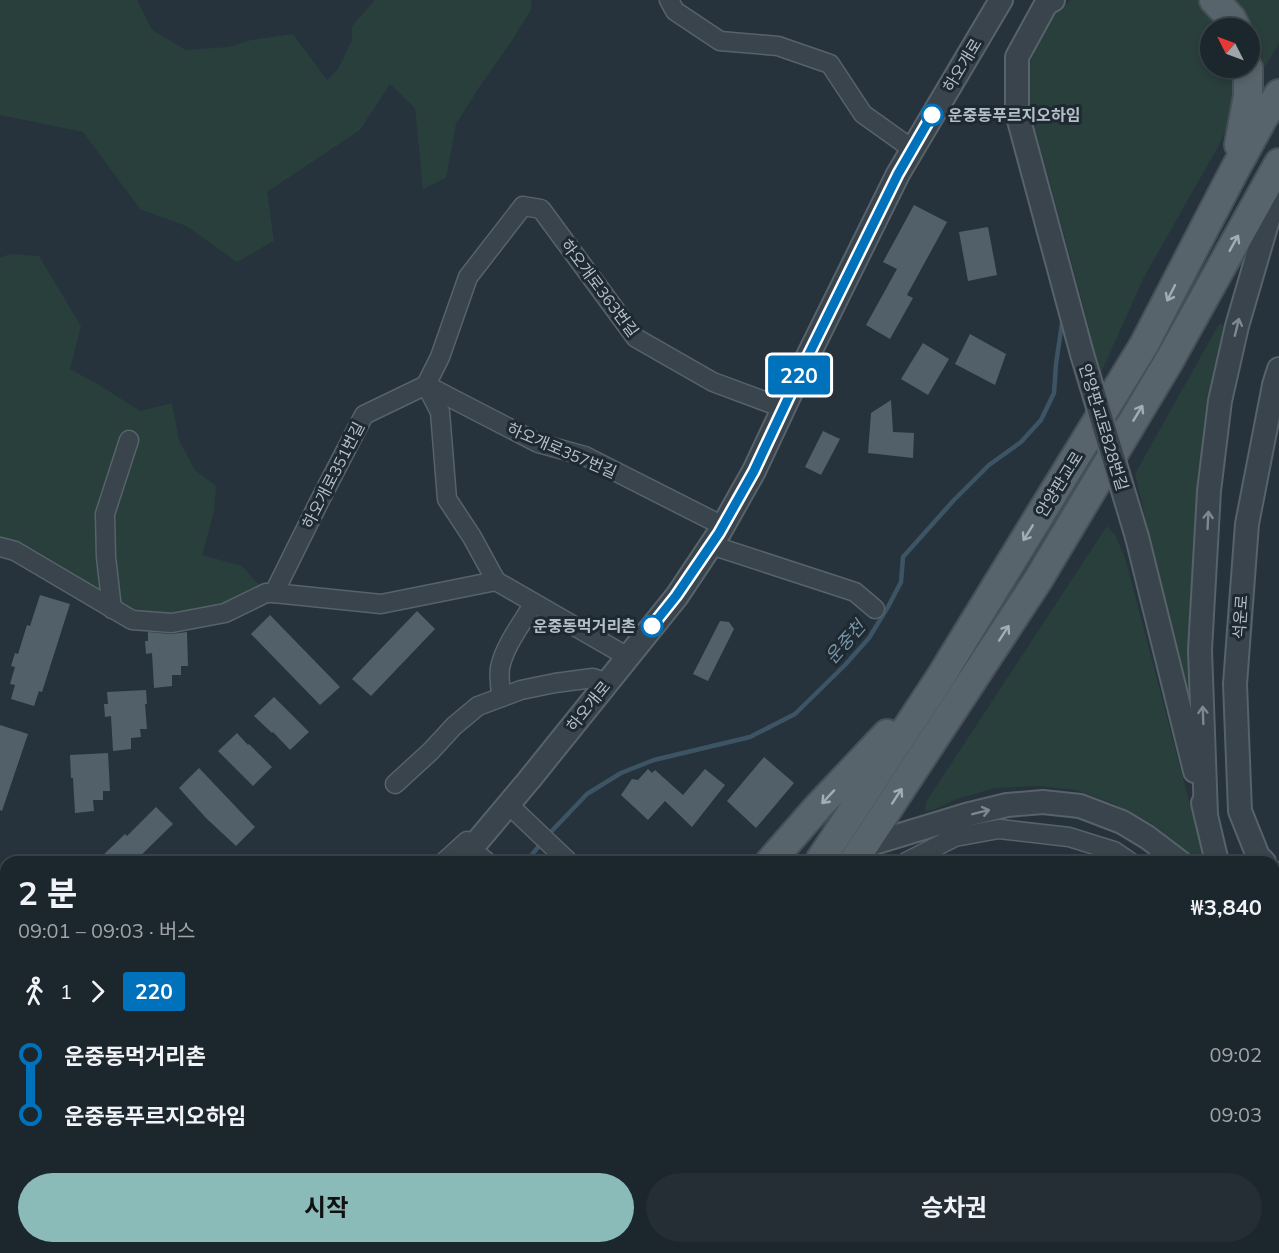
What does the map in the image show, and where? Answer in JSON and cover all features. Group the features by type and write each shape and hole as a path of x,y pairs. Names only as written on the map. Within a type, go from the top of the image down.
{"main road":[{"path":"1214,0 1231,18"},
{"path":"1233,173 1248,96 1248,78"},
{"name":"안양판교로","path":"823,856 940,678 1144,345 1233,173 1279,94"},
{"name":"안양판교로","path":"859,854 1038,580 1169,361 1279,163"},
{"path":"775,856 817,808 940,678"}],"street":[{"path":"669,0 675,11 720,41 778,46 830,64 863,114 912,149"},
{"name":"하오개로","path":"474,856 508,804 676,596 711,546 754,471 895,179 1001,0"},
{"name":"안양판교로828번길","path":"1053,0 1046,4 1017,57 1017,112 1082,354 1137,537 1216,856"},
{"path":"1206,815 1200,650 1209,491 1220,401 1237,326 1279,182"},
{"name":"하오개로363번길","path":"426,386 440,357 468,277 523,206 541,209 636,338 713,382 783,408"},
{"name":"석운로","path":"1258,856 1240,811 1235,684 1247,524 1279,369"},
{"path":"426,386 440,412 447,499 472,537 496,581 628,657"},
{"name":"하오개로357번길","path":"426,386 538,443 585,456 723,526"},
{"name":"하오개로351번길","path":"274,593 364,415 426,386"},
{"path":"112,609 106,557 105,514 129,440"},
{"path":"711,546 855,592 875,609"},
{"path":"0,547 15,551 132,620 172,623 225,613 266,593 381,604 496,581"},
{"path":"502,697 500,668 516,632 534,603"},
{"path":"395,784 478,706 521,690 555,683 593,678 607,683"},
{"path":"859,854 966,815 1007,805 1043,802 1080,806 1122,822 1172,856"},
{"path":"451,856 508,804 563,856"},
{"path":"918,856 955,837 999,829 1069,837 1114,851 1121,856"}],"green space":[{"path":"0,0 137,0 152,30 186,50 229,47 251,40 293,34 327,80 338,69 352,40 352,26 375,0 531,0 532,8 456,124 446,178 423,189 415,108 390,84 360,130 267,192 274,241 237,262 186,226 140,209 83,132 0,115"},
{"path":"1071,0 1202,0 1217,18 1200,18 1200,78 1236,78 1233,113 1219,145 1144,277 1100,375 1031,114 1028,68 1046,24"},
{"path":"1222,0 1279,0 1279,43 1260,75 1260,18 1240,18"},
{"path":"10,254 39,256 81,326 70,369 140,411 172,403 179,440 195,470 216,486 214,512 202,555 242,566 266,593 225,613 132,620 0,547 0,258"},
{"path":"1219,324 1226,326 1195,708 1190,709 1135,474"},
{"path":"1107,526 1116,536 1126,561 1203,856 1188,856 1151,823 1112,803 1076,790 1040,786 995,788 925,811 926,802"}],"building":[{"path":"914,205 947,222 907,295 913,298 890,339 866,325 897,269 883,262"},
{"path":"988,227 997,275 968,281 959,232"},
{"path":"970,334 1006,354 995,385 955,364"},
{"path":"923,343 949,359 928,395 901,379"},
{"path":"891,400 893,432 914,433 913,458 868,453 871,413"},
{"path":"823,431 840,439 821,475 805,467"},
{"path":"40,595 70,604 42,692 39,691 34,706 11,699 15,685 10,684 15,667 11,666 15,653 18,654"},
{"path":"417,611 435,629 371,696 352,679"},
{"path":"270,615 340,687 320,705 251,634"},
{"path":"720,621 729,622 734,629 708,681 693,674"},
{"path":"148,632 171,634 187,632 188,666 181,666 181,675 172,675 172,686 154,688 152,653 146,654 145,641 148,641"},
{"path":"146,690 147,729 140,729 141,737 131,738 131,749 113,751 111,716 105,717 104,704 108,704 107,692"},
{"path":"274,697 309,732 290,750 254,716"},
{"path":"0,725 28,734 2,811 0,810"},
{"path":"237,733 272,767 253,786 218,751"},
{"path":"108,753 110,791 103,791 103,800 93,800 94,811 75,813 70,755"},
{"path":"764,757 794,783 756,828 727,801"},
{"path":"199,768 255,827 236,846 179,788"},
{"path":"648,769 652,773 655,770 683,795 705,769 725,785 692,827 665,801 648,820 621,795 632,779 638,780"},
{"path":"156,807 173,824 140,856 102,856 125,834 127,836"}],"waterway":[{"name":"운중천","path":"548,835 587,794 621,773 654,760 750,737 795,714 845,665 869,638 889,605 901,582 903,557 989,465 1021,442 1041,420 1054,393 1062,323"},
{"name":"운중천","path":"531,856 543,841"}],"bus line":[{"name":"220","path":"652,626 676,596 719,533 754,471 898,174 932,115"}],"place":[{"name":"운중동푸르지오하임","path":"932,115"},
{"name":"운중동먹거리촌","path":"652,626"}]}
